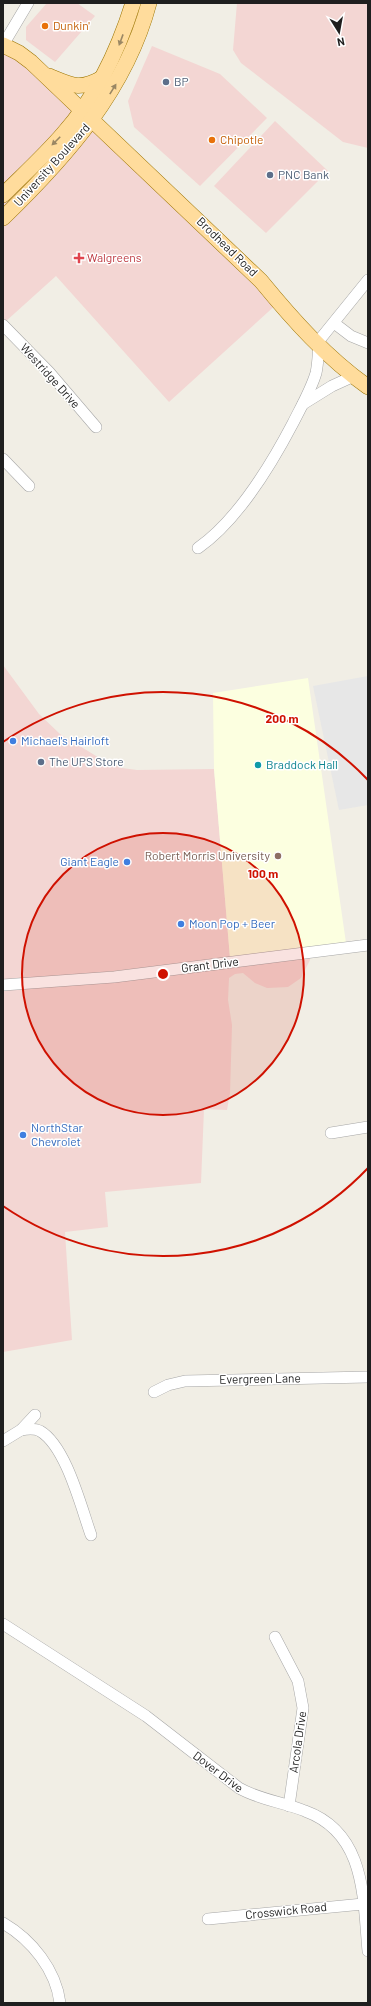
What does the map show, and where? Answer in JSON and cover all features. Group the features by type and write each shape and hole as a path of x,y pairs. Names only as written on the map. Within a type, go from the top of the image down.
{"main road":[{"name":"University Boulevard","path":"3,218 62,157 86,116 102,78 118,48 133,3"},
{"name":"University Boulevard","path":"3,195 63,134 86,116 118,80 131,56 149,3"},
{"name":"Brodhead Road","path":"3,45 19,53 42,73 261,281 318,344 368,387"},
{"path":"42,73 78,86 88,85 102,78"}],"street":[{"path":"3,45 28,3"},
{"path":"198,548 222,526 254,488 273,459 303,404 315,374 318,344 368,280"},
{"path":"334,323 351,336 368,343"},
{"name":"Westridge Drive","path":"3,325 48,372 96,428"},
{"path":"303,404 332,386 354,376"},
{"path":"3,459 29,486"},
{"name":"Grant Drive","path":"3,985 114,977 368,945"},
{"path":"331,1133 368,1127"},
{"name":"Evergreen Lane","path":"154,1392 168,1385 185,1381 368,1377"},
{"path":"3,1441 21,1430 35,1415"},
{"path":"21,1430 38,1430 51,1440 61,1453 91,1535"},
{"name":"Dover Drive","path":"3,1624 146,1716 239,1788 252,1796 289,1806 318,1817 327,1823 342,1838 353,1854 357,1865 368,1951"},
{"name":"Arcola Drive","path":"276,1636 298,1681 303,1708 289,1806"},
{"name":"Crosswick Road","path":"208,1919 363,1904"},
{"path":"3,1923 30,1944 46,1964 59,1990 60,2003"}],"shaded area":[{"path":"47,3 77,3 95,16 55,62 26,40 26,27"},
{"path":"237,3 368,3 368,148 343,142 241,63 233,50"},
{"path":"3,45 279,302 169,402 56,276 5,322 3,327"},
{"path":"152,46 220,74 267,118 200,186 134,127 128,101"},
{"path":"275,121 328,171 266,233 214,186"},
{"path":"3,665 39,714 60,734 101,759 122,768 137,770 214,769 230,958 77,975 3,980"},
{"path":"368,676 368,805 339,810 313,686"},
{"name":"Robert Morris University","path":"308,678 346,943 230,958 214,769 213,693"},
{"path":"309,953 310,960 301,978 288,987 267,988 255,983 243,973 235,974 229,978 228,1000 232,1025 230,1093 227,1110 204,1109 201,1183 105,1192 108,1227 65,1232 72,1340 3,1352 3,985"}],"place":[{"name":"Dunkin'","path":"45,26"},
{"name":"BP","path":"166,82"},
{"name":"Chipotle","path":"212,140"},
{"name":"PNC Bank","path":"270,175"},
{"name":"Walgreens","path":"79,258"},
{"name":"Michael's Hairloft","path":"13,741"},
{"name":"The UPS Store","path":"41,762"},
{"name":"Braddock Hall","path":"258,765"},
{"name":"Robert Morris University","path":"278,856"},
{"name":"Giant Eagle","path":"127,862"},
{"name":"Moon Pop + Beer","path":"181,924"},
{"name":"NorthStar Chevrolet","path":"23,1135"}]}
